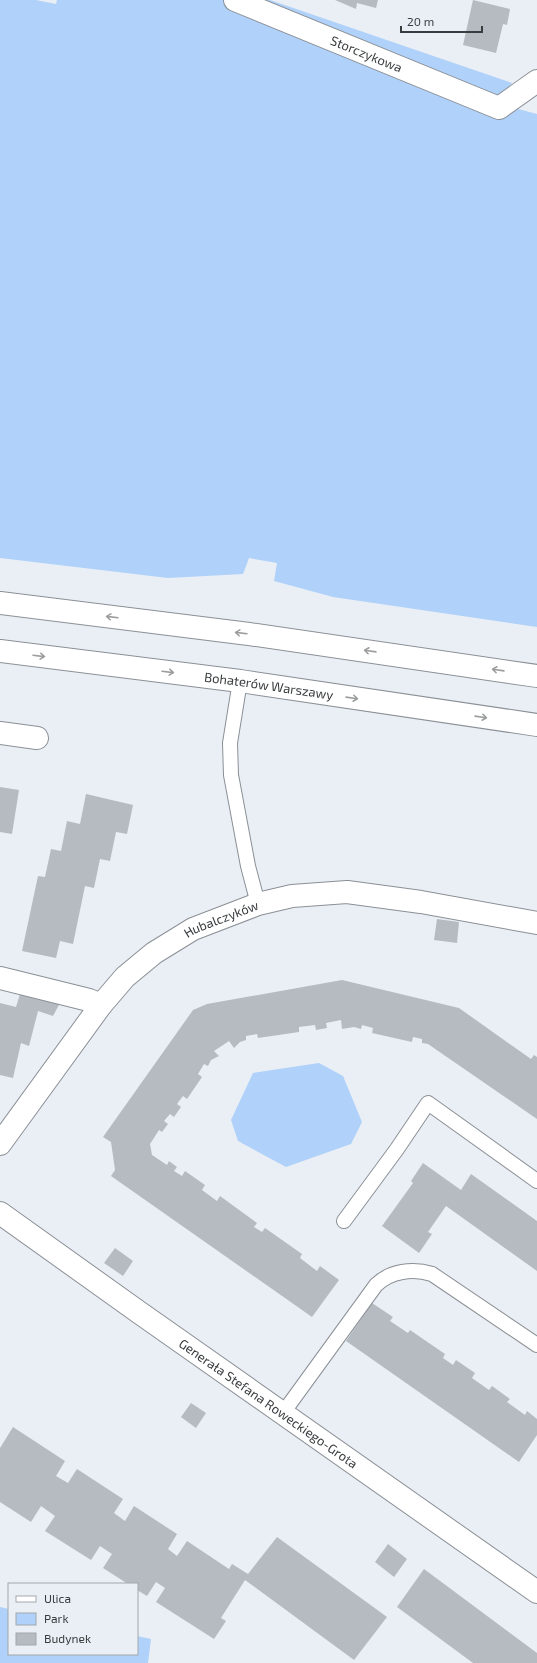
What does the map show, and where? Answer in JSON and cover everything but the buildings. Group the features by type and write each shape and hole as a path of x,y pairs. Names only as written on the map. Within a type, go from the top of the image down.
{"street":[{"name":"Storczykowa","path":"248,2 499,108 537,81"},
{"path":"0,603 249,634 537,676"},
{"name":"Bohaterów Warszawy","path":"0,651 240,681 537,725"},
{"path":"0,733 37,738"},
{"name":"Hubalczyków","path":"0,1144 101,1005 125,977 154,952 193,929 258,904 292,896 347,892 414,901 537,923"},
{"path":"0,978 89,1000 101,1005"},
{"name":"Generała Stefana Roweckiego-Grota","path":"0,1213 537,1592"}],"lane":[{"path":"240,681 230,743 231,774 248,866 258,904"},
{"path":"344,1221 397,1149 428,1103 537,1181"},
{"path":"283,1413 376,1285 382,1279 390,1275 421,1271 432,1274 537,1344"}],"green space":[{"path":"0,0 36,0 56,4 57,0 270,0 512,83 499,104 537,114 537,627 333,597 274,581 277,563 249,558 243,574 168,578 0,558"},
{"path":"319,1063 343,1076 362,1122 351,1144 286,1167 238,1141 231,1120 253,1073"},
{"path":"0,1607 8,1609 8,1655 138,1655 138,1636 151,1639 148,1663 0,1663"}]}
